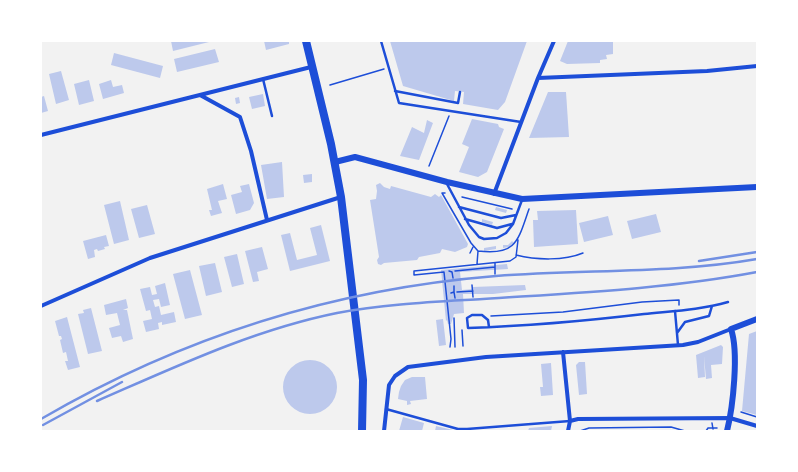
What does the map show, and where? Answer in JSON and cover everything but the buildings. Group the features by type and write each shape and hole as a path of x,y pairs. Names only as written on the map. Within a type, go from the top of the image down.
{"highway":[{"path":"306,41 335,162 341,197 362,380 362,431"}],"street":[{"path":"494,194 538,78 554,41"},
{"path":"538,78 707,71 757,66"},
{"path":"41,135 311,67"},
{"path":"200,95 240,117 251,151 267,220"},
{"path":"335,162 355,157 494,194 522,199 757,187"},
{"path":"41,306 150,258 341,197"},
{"path":"384,431 389,385 395,376 404,369 412,366 486,357 678,345 698,342 757,319"},
{"path":"726,431 730,418 735,352 734,338 731,329"},
{"path":"563,352 570,421 568,431"},
{"path":"570,421 578,419 730,418 757,426"}],"lane":[{"path":"381,41 387,68 399,103 521,122"},
{"path":"263,79 272,116"},
{"path":"395,91 425,98 458,103 460,92"},
{"path":"447,182 465,219 474,232 484,239 502,236 510,229 522,199"},
{"path":"459,207 501,218 516,215"},
{"path":"465,219 497,228 513,224"},
{"path":"489,327 488,320 482,315 472,315 467,318 468,328 553,324 680,311 728,302"},
{"path":"677,333 685,322 709,316 712,306"},
{"path":"675,311 678,345"},
{"path":"386,409 458,429 467,430 570,421"}],"path":[{"path":"330,85 387,68"},
{"path":"429,166 451,111"},
{"path":"462,197 512,209"},
{"path":"450,348 451,339 444,272 414,275 414,271 510,261 516,254 518,240"},
{"path":"470,253 473,247"},
{"path":"477,264 478,251"},
{"path":"516,254 533,258 574,257 583,253"},
{"path":"495,263 495,274"},
{"path":"455,271 495,267"},
{"path":"449,272 452,272 453,278"},
{"path":"472,285 473,297"},
{"path":"454,286 455,298"},
{"path":"457,292 473,291"},
{"path":"491,316 563,312 628,303 679,300 680,311"},
{"path":"454,318 455,347"},
{"path":"462,325 463,346"},
{"path":"741,412 757,417"},
{"path":"580,431 589,428 671,427 685,431"},
{"path":"706,431 708,428 717,428"}],"railway":[{"path":"699,261 757,252"},
{"path":"41,419 94,390 149,364 204,341 260,322 318,305 376,292 496,276 692,267 757,259"},
{"path":"97,401 245,339 306,320 337,313 373,307 689,283 757,272"},
{"path":"43,425 122,382"}]}
